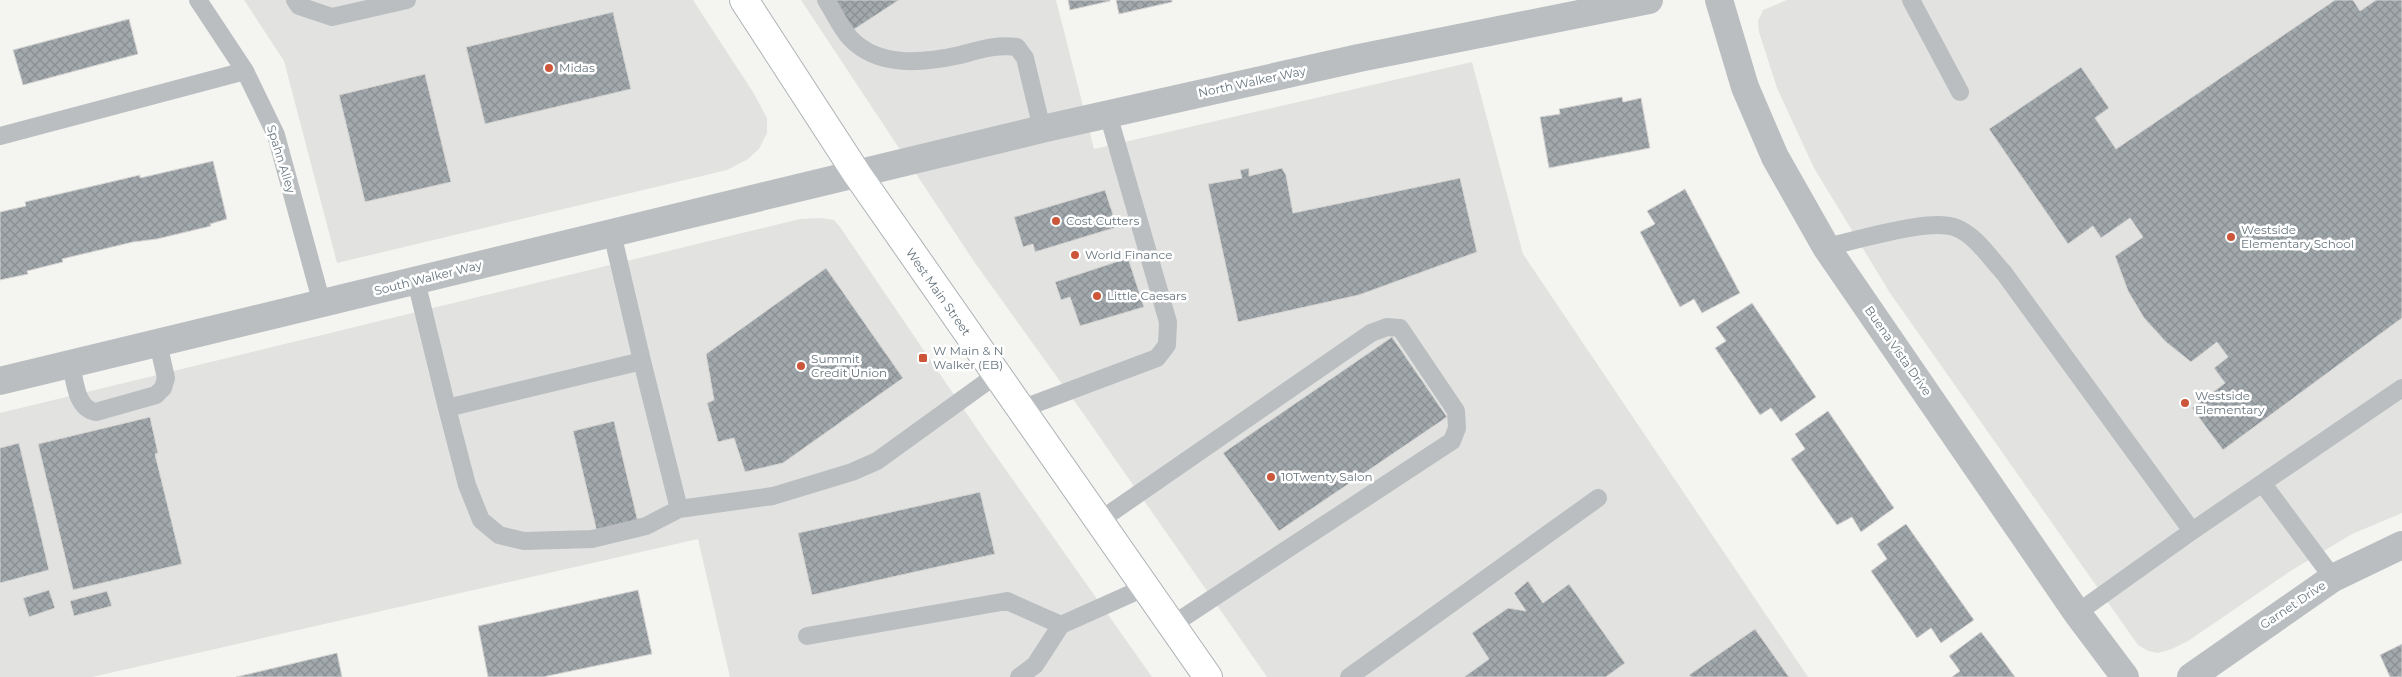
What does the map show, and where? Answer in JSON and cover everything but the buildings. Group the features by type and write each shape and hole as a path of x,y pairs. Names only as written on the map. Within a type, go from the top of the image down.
{"main road":[{"name":"West Main Street","path":"744,0 857,174 1208,677"}],"street":[{"name":"North Walker Way","path":"857,174 1042,129 1369,56 1649,0"},
{"name":"Buena Vista Drive","path":"1719,0 1745,87 1775,157 1826,247 2077,613 2125,677"},
{"name":"South Walker Way","path":"0,381 857,174"},
{"name":"Garnet Drive","path":"2190,677 2333,578 2402,545"}],"lane":[{"name":"Spahn Alley","path":"198,0 245,71 276,134 322,304"},
{"path":"295,0 299,6 332,17 407,0"},
{"path":"826,0 850,38 866,51 882,57 910,62 940,59 1002,45 1017,47 1025,58 1042,129"},
{"path":"1911,0 1960,92"},
{"path":"0,136 245,71"},
{"path":"1021,409 1157,358 1167,345 1168,322 1108,114"},
{"path":"1826,247 1930,225 1953,226 1972,238 2004,273 2192,531"},
{"path":"612,233 679,509"},
{"path":"416,281 467,485 481,520 499,535 524,541 592,539 646,526 679,509 773,496 852,472 877,461 996,375"},
{"path":"1099,521 1371,333 1387,327 1400,328 1456,411 1457,428 1452,441 1172,625"},
{"path":"71,364 81,403 87,410 96,412 156,395 163,388 166,378 158,343"},
{"path":"447,408 642,360"},
{"path":"2077,613 2192,531 2402,388"},
{"path":"2263,484 2333,578"},
{"path":"1349,677 1598,498"},
{"path":"1019,677 1035,665 1061,625 1146,587"},
{"path":"807,636 1007,601 1061,625"}],"shaded area":[{"path":"244,0 693,0 753,92 767,118 767,133 759,149 748,159 727,170 337,263 284,61"},
{"path":"801,0 1056,0 1094,149 1472,62 1523,254 1808,677 1267,677 1085,416 975,263"},
{"name":"Westside Elementary","path":"1787,0 2402,0 2402,513 2352,534 2289,572 2188,641 2172,649 2158,653 2148,651 2138,645 1890,293 1814,168 1777,88 1759,32 1758,21 1763,10"},
{"path":"821,218 834,220 840,227 982,436 1152,677 730,677 698,539 92,677 0,677 0,413 800,219"}],"place":[{"name":"Midas","path":"549,68"},
{"name":"Cost Cutters","path":"1056,221"},
{"name":"Westside Elementary School","path":"2231,237"},
{"name":"World Finance","path":"1075,255"},
{"name":"Little Caesars","path":"1097,296"},
{"name":"W Main & N Walker (EB)","path":"923,358"},
{"name":"Summit Credit Union","path":"801,366"},
{"name":"Westside Elementary","path":"2185,403"},
{"name":"10Twenty Salon","path":"1271,477"}]}
